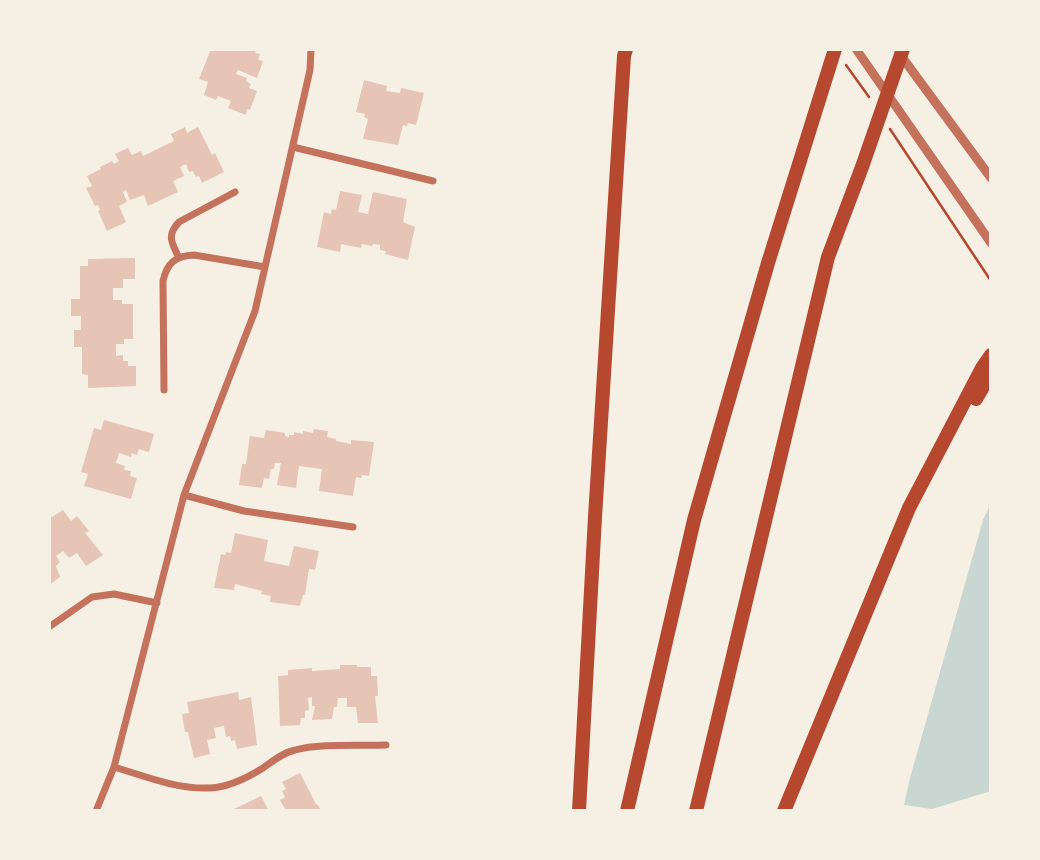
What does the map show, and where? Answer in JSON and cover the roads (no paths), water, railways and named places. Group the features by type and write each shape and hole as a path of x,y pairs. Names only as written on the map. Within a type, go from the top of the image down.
{"highway":[{"path":"579,811 595,517 626,49"},
{"path":"696,811 828,257 903,49"},
{"path":"627,811 694,520 812,119 839,54"},
{"path":"784,811 909,508 991,355"},
{"path":"933,463 942,457 991,373"}],"street":[{"path":"96,811 114,767 184,495 255,312 310,70 311,49"},
{"path":"856,49 991,243"},
{"path":"897,49 991,178"},
{"path":"292,147 433,181"},
{"path":"179,258 171,240 172,230 179,222 235,192"},
{"path":"163,390 163,281 166,270 173,261 194,255 265,267"},
{"path":"184,495 244,511 353,527"},
{"path":"49,627 92,597 114,594 156,603"},
{"path":"114,767 187,788 210,789 245,778 281,755 297,749 386,745"}]}
